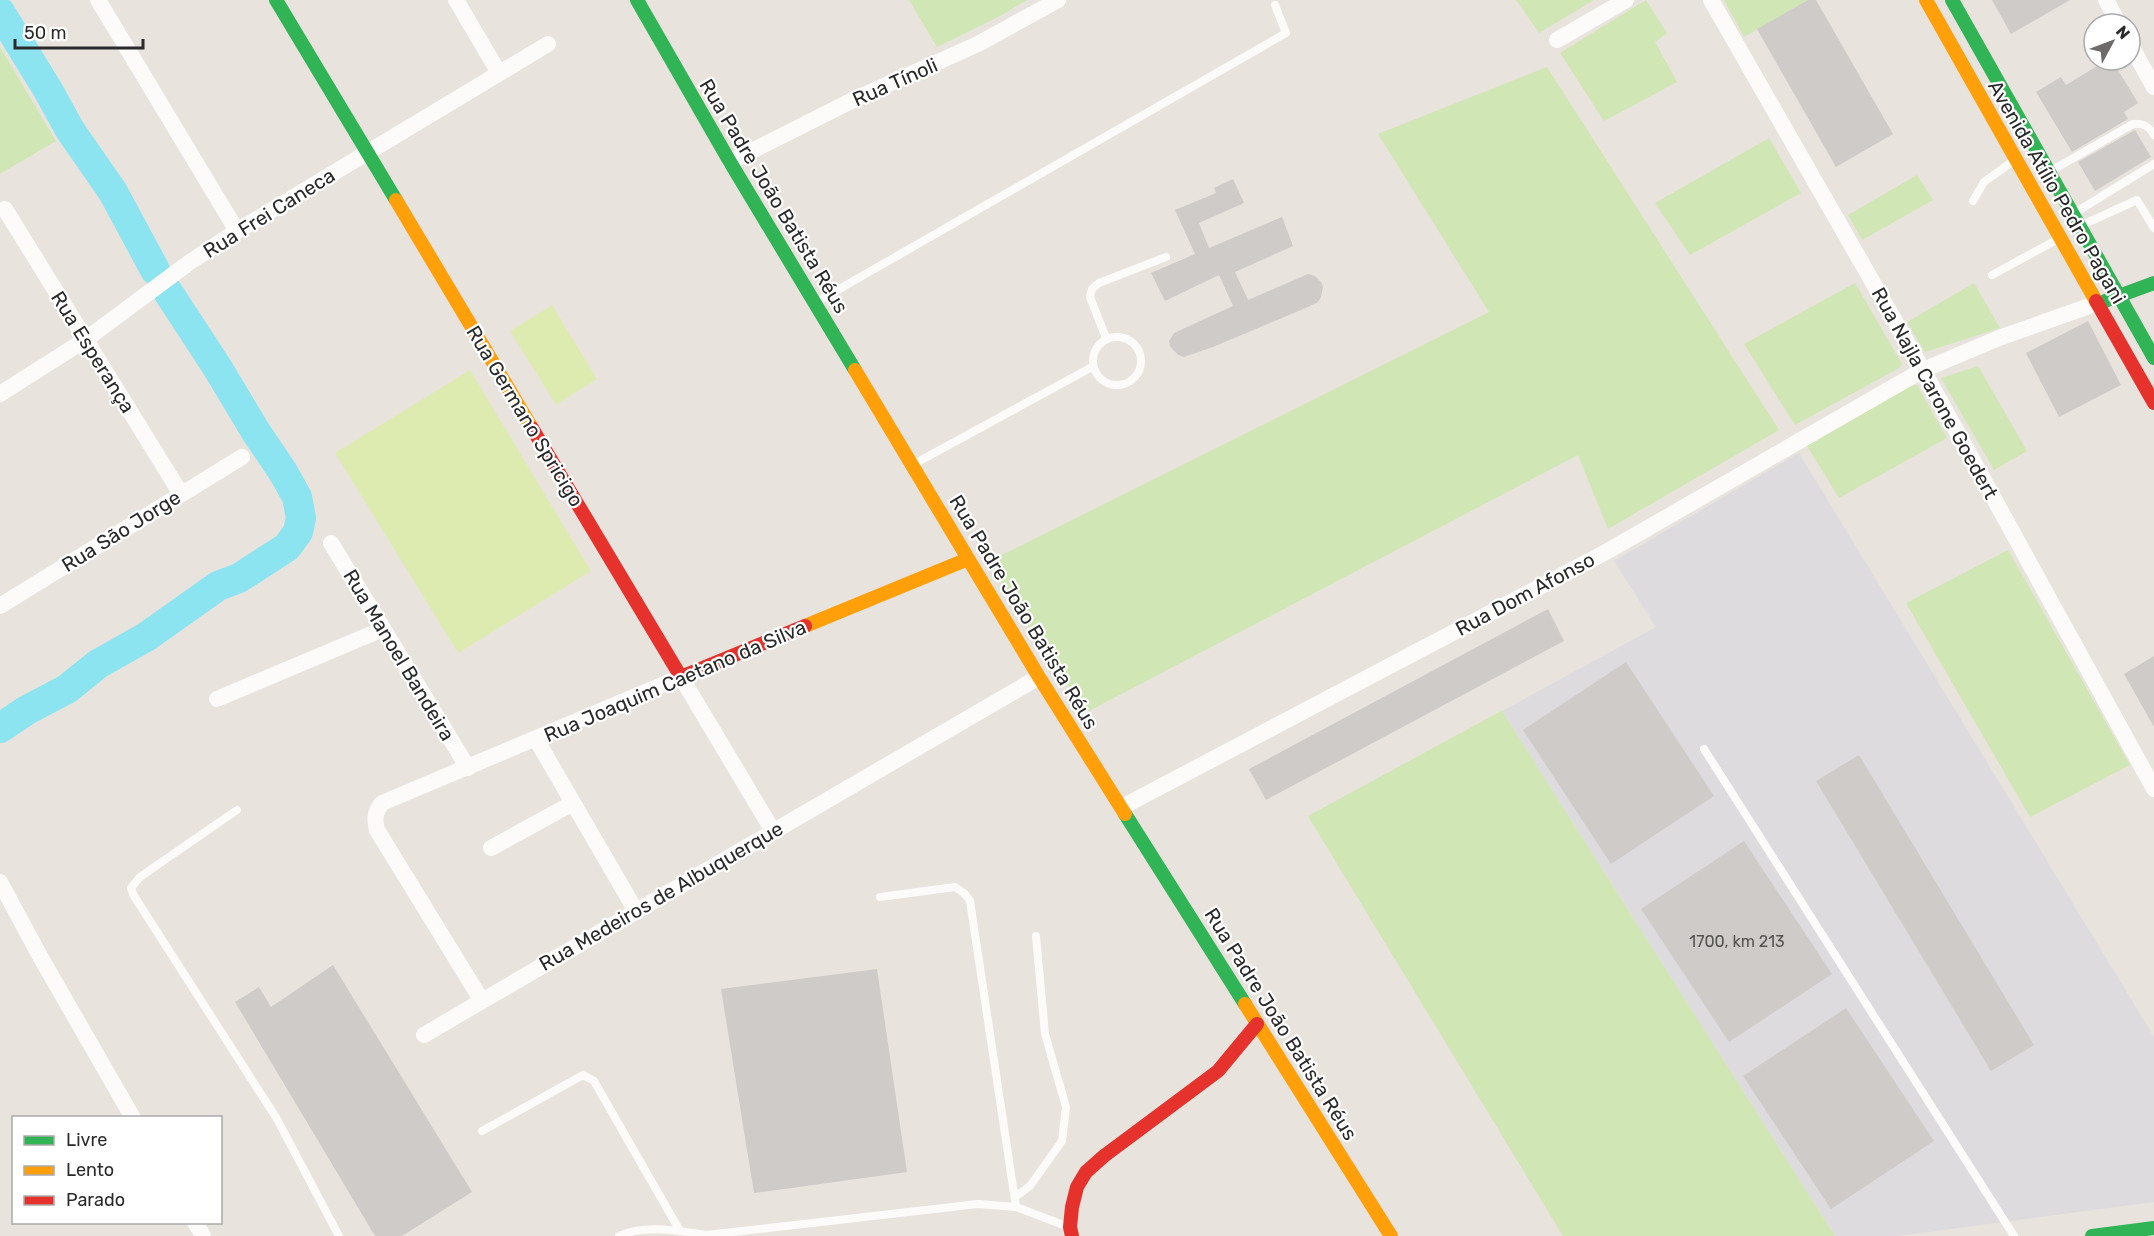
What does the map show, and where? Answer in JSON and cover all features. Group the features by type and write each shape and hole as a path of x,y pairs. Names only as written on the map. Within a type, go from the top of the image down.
{"main road":[{"name":"Rua Germano Spricigo","path":"276,0 681,677"},
{"name":"Avenida Atílio Pedro Pagani","path":"1926,0 2154,403"},
{"name":"Avenida Atílio Pedro Pagani","path":"1952,0 2154,358"},
{"name":"Rua Padre João Batista Réus","path":"641,1 730,162 1039,677 1391,1236"},
{"path":"2098,303 2154,283"},
{"name":"Rua Joaquim Caetano da Silva","path":"681,677 968,559"},
{"path":"1071,1232 1072,1207 1077,1187 1086,1172 1218,1071 1257,1024"},
{"path":"2092,1236 2154,1228"}],"street":[{"path":"98,0 237,231"},
{"path":"456,0 499,73"},
{"name":"Rua Tínoli","path":"730,162 857,98 978,44 1058,0"},
{"path":"1557,40 1626,0"},
{"name":"Rua Najla Carone Goedert","path":"1711,0 1923,370 2154,789"},
{"name":"Rua Frei Caneca","path":"0,394 85,340 190,262 237,231 548,44"},
{"path":"2142,66 2154,87"},
{"name":"Rua Esperança","path":"5,209 181,494"},
{"name":"Rua Dom Afonso","path":"1122,807 1606,552 1923,370 1999,338 2098,303"},
{"name":"Rua São Jorge","path":"0,606 242,457"},
{"name":"Rua Manoel Bandeira","path":"331,543 468,768"},
{"path":"217,699 383,629"},
{"name":"Rua Joaquim Caetano da Silva","path":"482,1000 377,830 376,811 382,803 681,677"},
{"name":"Rua Germano Spricigo","path":"681,677 773,831"},
{"name":"Rua Medeiros de Albuquerque","path":"424,1035 1039,677"},
{"path":"536,739 636,911"},
{"path":"491,848 573,803"},
{"path":"0,882 18,919 132,1116"}],"lane":[{"path":"814,303 1286,33 1275,5"},
{"path":"2049,172 2133,124 2140,123 2150,127 2154,135"},
{"path":"1973,201 1984,182 2016,159"},
{"path":"2076,220 2154,164"},
{"path":"2076,220 2137,200 2154,228"},
{"path":"1992,275 2061,238"},
{"path":"1106,338 1090,297 1092,289 1099,283 1166,256"},
{"path":"1121,336 1134,344 1141,357 1139,372 1129,382 1114,385 1100,380 1092,367 1094,350 1106,338 1121,336"},
{"path":"912,465 1092,367"},
{"path":"1704,749 2014,1236"},
{"path":"237,810 140,877 131,888 277,1119 339,1236"},
{"path":"879,897 955,887 970,901 1016,1202"},
{"path":"1016,1202 1062,1141 1066,1107 1045,1034 1036,936"},
{"path":"482,1131 583,1076 588,1077 594,1081 680,1231"},
{"path":"619,1236 640,1229 706,1235 978,1204 1016,1202 1071,1232"}],"shaded area":[{"path":"1799,453 2154,1037 2154,1202 1898,1236 1835,1236 1502,711 1656,627 1614,561"}],"green space":[{"path":"909,0 1027,0 937,47"},
{"path":"1516,0 1594,0 1539,33"},
{"path":"1646,0 1667,33 1655,42 1677,82 1604,121 1560,53"},
{"path":"1724,0 1808,0 1744,37"},
{"path":"0,47 56,141 0,174"},
{"path":"1547,67 1779,430 1608,529 1578,455 1085,713 988,562 1489,312 1378,134"},
{"path":"1769,138 1801,193 1690,255 1655,203"},
{"path":"1917,175 1933,200 1862,240 1848,215"},
{"path":"1855,283 1902,364 1899,368 1795,425 1744,344"},
{"path":"1974,283 2000,328 1925,352 1907,322"},
{"path":"552,305 597,379 556,405 510,331"},
{"path":"1978,366 2027,451 1994,470 1941,378"},
{"path":"470,370 591,571 458,653 335,453"},
{"path":"1917,385 1947,438 1839,498 1807,446 1810,441 1906,386"},
{"path":"2008,550 2130,765 2030,817 1906,603"},
{"path":"1501,711 1835,1236 1563,1236 1308,816"}],"building":[{"path":"1808,0 1816,0 1893,134 1836,167 1757,29"},
{"path":"1992,0 2070,0 2011,34"},
{"path":"2087,72 2119,72 2138,103 2124,112 2128,119 2072,152 2036,92 2061,77 2066,85"},
{"path":"2135,130 2151,157 2095,191 2078,162"},
{"path":"1233,179 1244,203 1199,223 1209,248 1282,217 1293,246 1235,272 1248,300 1308,274 1315,276 1321,282 1323,287 1321,297 1318,302 1308,307 1184,357 1178,355 1170,346 1169,341 1174,333 1233,306 1219,275 1165,301 1151,273 1195,254 1175,210 1216,193 1214,188"},
{"path":"2088,321 2121,385 2059,417 2026,353"},
{"path":"1548,609 1564,641 1266,800 1249,769"},
{"path":"2154,656 2154,727 2124,674"},
{"path":"1626,662 1714,796 1611,864 1523,730"},
{"path":"1859,755 2034,1045 1991,1071 1816,781"},
{"path":"1744,841 1832,974 1729,1042 1641,909"},
{"path":"333,965 472,1192 402,1236 375,1236 235,1002 259,987 271,1007"},
{"path":"877,969 907,1172 754,1193 721,989"},
{"path":"1846,1008 1934,1141 1831,1209 1743,1076"}],"waterway":[{"path":"0,12 70,130 113,192 155,270"},
{"path":"0,728 27,710 67,689 98,664 146,637 218,586 239,578 287,547 298,532 301,518 297,497 168,292"}],"traffic: fast":[{"path":"276,0 396,200"},
{"path":"637,0 730,162 855,370"},
{"path":"1952,0 2154,358"},
{"path":"2105,301 2154,283"},
{"path":"1125,814 1245,1004"},
{"path":"2092,1236 2154,1228"}],"traffic: slow":[{"path":"1926,0 2096,301"},
{"path":"396,200 532,428"},
{"path":"855,370 1039,677 1125,814"},
{"path":"805,626 968,559"},
{"path":"1245,1004 1391,1236"}],"traffic: jam":[{"path":"2096,301 2154,403"},
{"path":"532,428 681,677 805,626"},
{"path":"1072,1236 1070,1227 1072,1207 1077,1187 1086,1172 1218,1071 1257,1024"}]}
